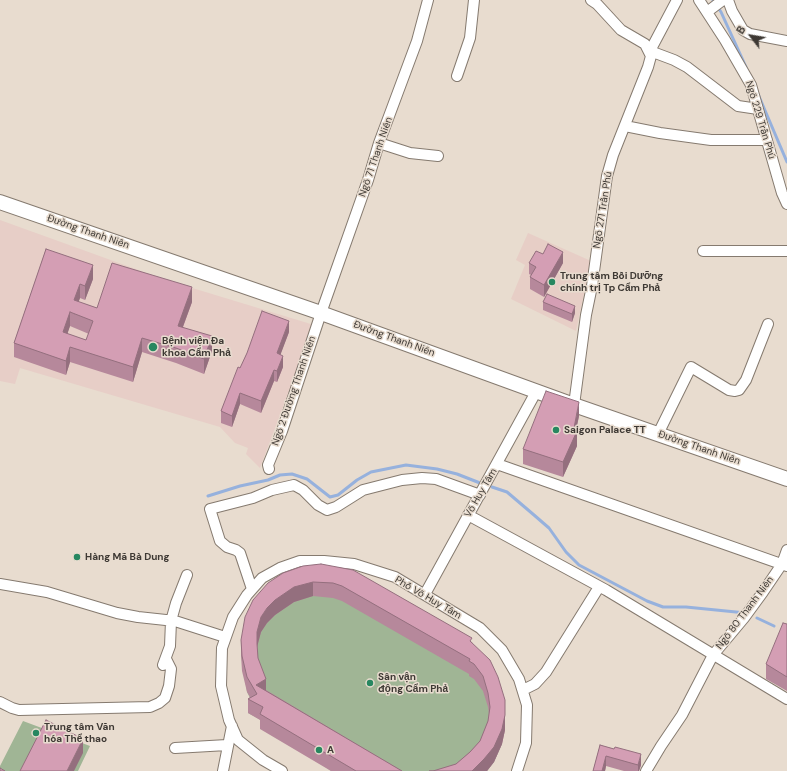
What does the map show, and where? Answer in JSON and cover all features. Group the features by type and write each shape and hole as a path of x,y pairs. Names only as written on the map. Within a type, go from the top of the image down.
{"street":[{"name":"Ngõ 71 Thanh Niên","path":"321,313 368,180 379,143 417,42 428,0"},
{"path":"457,76 470,38 474,0"},
{"path":"591,0 597,4 621,30 646,44 650,51 674,60 687,67 738,106 758,109"},
{"name":"Ngõ 271 Trần Phú","path":"574,405 607,176 613,155 648,67 651,56 650,51 677,0"},
{"name":"Ngõ 229 Trần Phú","path":"699,0 718,5 737,59 751,85 782,192 787,204"},
{"path":"718,5 732,11 743,30 750,34 787,41"},
{"path":"625,126 660,133 711,140 767,140"},
{"path":"379,143 410,153 438,156"},
{"name":"Đường Thanh Niên","path":"0,202 321,313 536,392 787,479"},
{"path":"704,251 787,251"},
{"name":"Ngõ 2 Đường Thanh Niên","path":"269,469 268,466 282,431 321,313"},
{"path":"658,434 691,367 729,390 740,390 746,380 768,324"},
{"name":"Võ Huy Tâm","path":"425,594 536,392"},
{"path":"497,464 784,565"},
{"path":"252,589 240,553 220,541 210,509 253,498 272,490 294,485 303,490 318,505 328,510 336,507 363,490 402,480 422,478 436,479 480,495"},
{"path":"468,516 599,587 787,699"},
{"name":"Ngõ 80 Thanh Niên","path":"646,771 682,715 713,655 744,618 784,565 787,550"},
{"name":"Phố Võ Huy Tâm","path":"282,771 262,760 238,740 229,720 221,686 222,648 233,617 247,595 262,578 280,568 300,561 324,560 354,564 395,577 480,628 502,650 519,679 527,705 526,743 517,771"},
{"path":"0,702 19,710 150,707 159,703 165,698 169,686 170,669 164,663 170,646 171,621 187,575"},
{"path":"0,584 47,592 117,613 171,621 225,637"},
{"path":"523,690 534,684 546,672 599,587"},
{"name":"Phố Võ Huy Tâm","path":"223,771 232,726"},
{"path":"175,748 228,745"}],"shaded area":[{"name":"Bệnh viện Đa khoa Cẩm Phả","path":"0,220 166,280 314,325 260,468 246,454 248,448 235,443 220,427 20,368 15,384 0,381"},
{"name":"Trung tâm Bồi Dưỡng chính trị Tp Cẩm Phả","path":"528,233 591,261 576,331 511,299 525,265 516,260"}],"green space":[{"name":"Sân vận động Cẩm Phả","path":"303,581 472,652 502,744 494,762 487,771 331,771 263,721 248,713 252,702 247,692 241,655 245,632"},
{"name":"Trung tâm Văn hóa Thể thao","path":"23,721 90,746 78,771 0,771 0,766"}],"building":[{"path":"548,244 563,252 544,285 530,277 536,267 529,263 536,251 543,254"},
{"path":"46,249 93,265 85,286 80,284 74,300 97,308 112,263 192,287 178,326 212,336 204,359 176,348 142,338 133,367 70,347 66,361 14,343","holes":["70,312 93,321 86,340 63,332"]},
{"path":"547,294 575,306 572,314 543,302"},
{"path":"262,311 289,321 277,353 283,356 277,371 274,370 261,401 240,393 232,416 221,411 238,367 240,368 247,353"},
{"name":"Saigon Palace TT","path":"546,391 579,402 574,428 577,431 563,462 523,449"},
{"path":"321,564 353,570 472,638 470,641 490,660 498,677 505,700 505,715 502,729 494,747 472,771 433,771 456,764 480,741 488,721 490,707 483,676 474,664 469,661 470,659 342,586 333,583 313,582 294,587 275,600 267,608 261,617 257,632 258,658 266,679 256,685 402,771 356,771 260,714 263,707 248,699 257,694 247,677 242,656 241,640 245,617 253,600 268,583 283,573 303,566"},
{"path":"783,623 787,624 787,677 766,664"},
{"path":"46,720 83,739 67,771 20,771"},
{"path":"600,745 614,749 615,747 641,754 638,765 606,756 602,771 593,771"}],"waterway":[{"path":"713,0 721,12 746,67"},
{"path":"758,94 787,162"},
{"path":"208,496 240,486 268,480 280,475 292,474 307,479 330,497 338,495 357,480 371,472 406,465 437,469 457,474 480,483"},
{"path":"492,487 507,492 549,528 566,552 579,565 647,601 663,607 686,607 746,613"},
{"path":"757,618 774,626"}],"place":[{"name":"Trung tâm Bồi Dưỡng chính trị Tp Cẩm Phả","path":"552,282"},
{"name":"Bệnh viện Đa khoa Cẩm Phả","path":"153,347"},
{"name":"Saigon Palace TT","path":"556,430"},
{"name":"Hàng Mã Bà Dung","path":"77,557"},
{"name":"Sân vận động Cẩm Phả","path":"370,683"},
{"name":"Trung tâm Văn hóa Thể thao","path":"36,733"},
{"name":"A","path":"319,750"}]}
